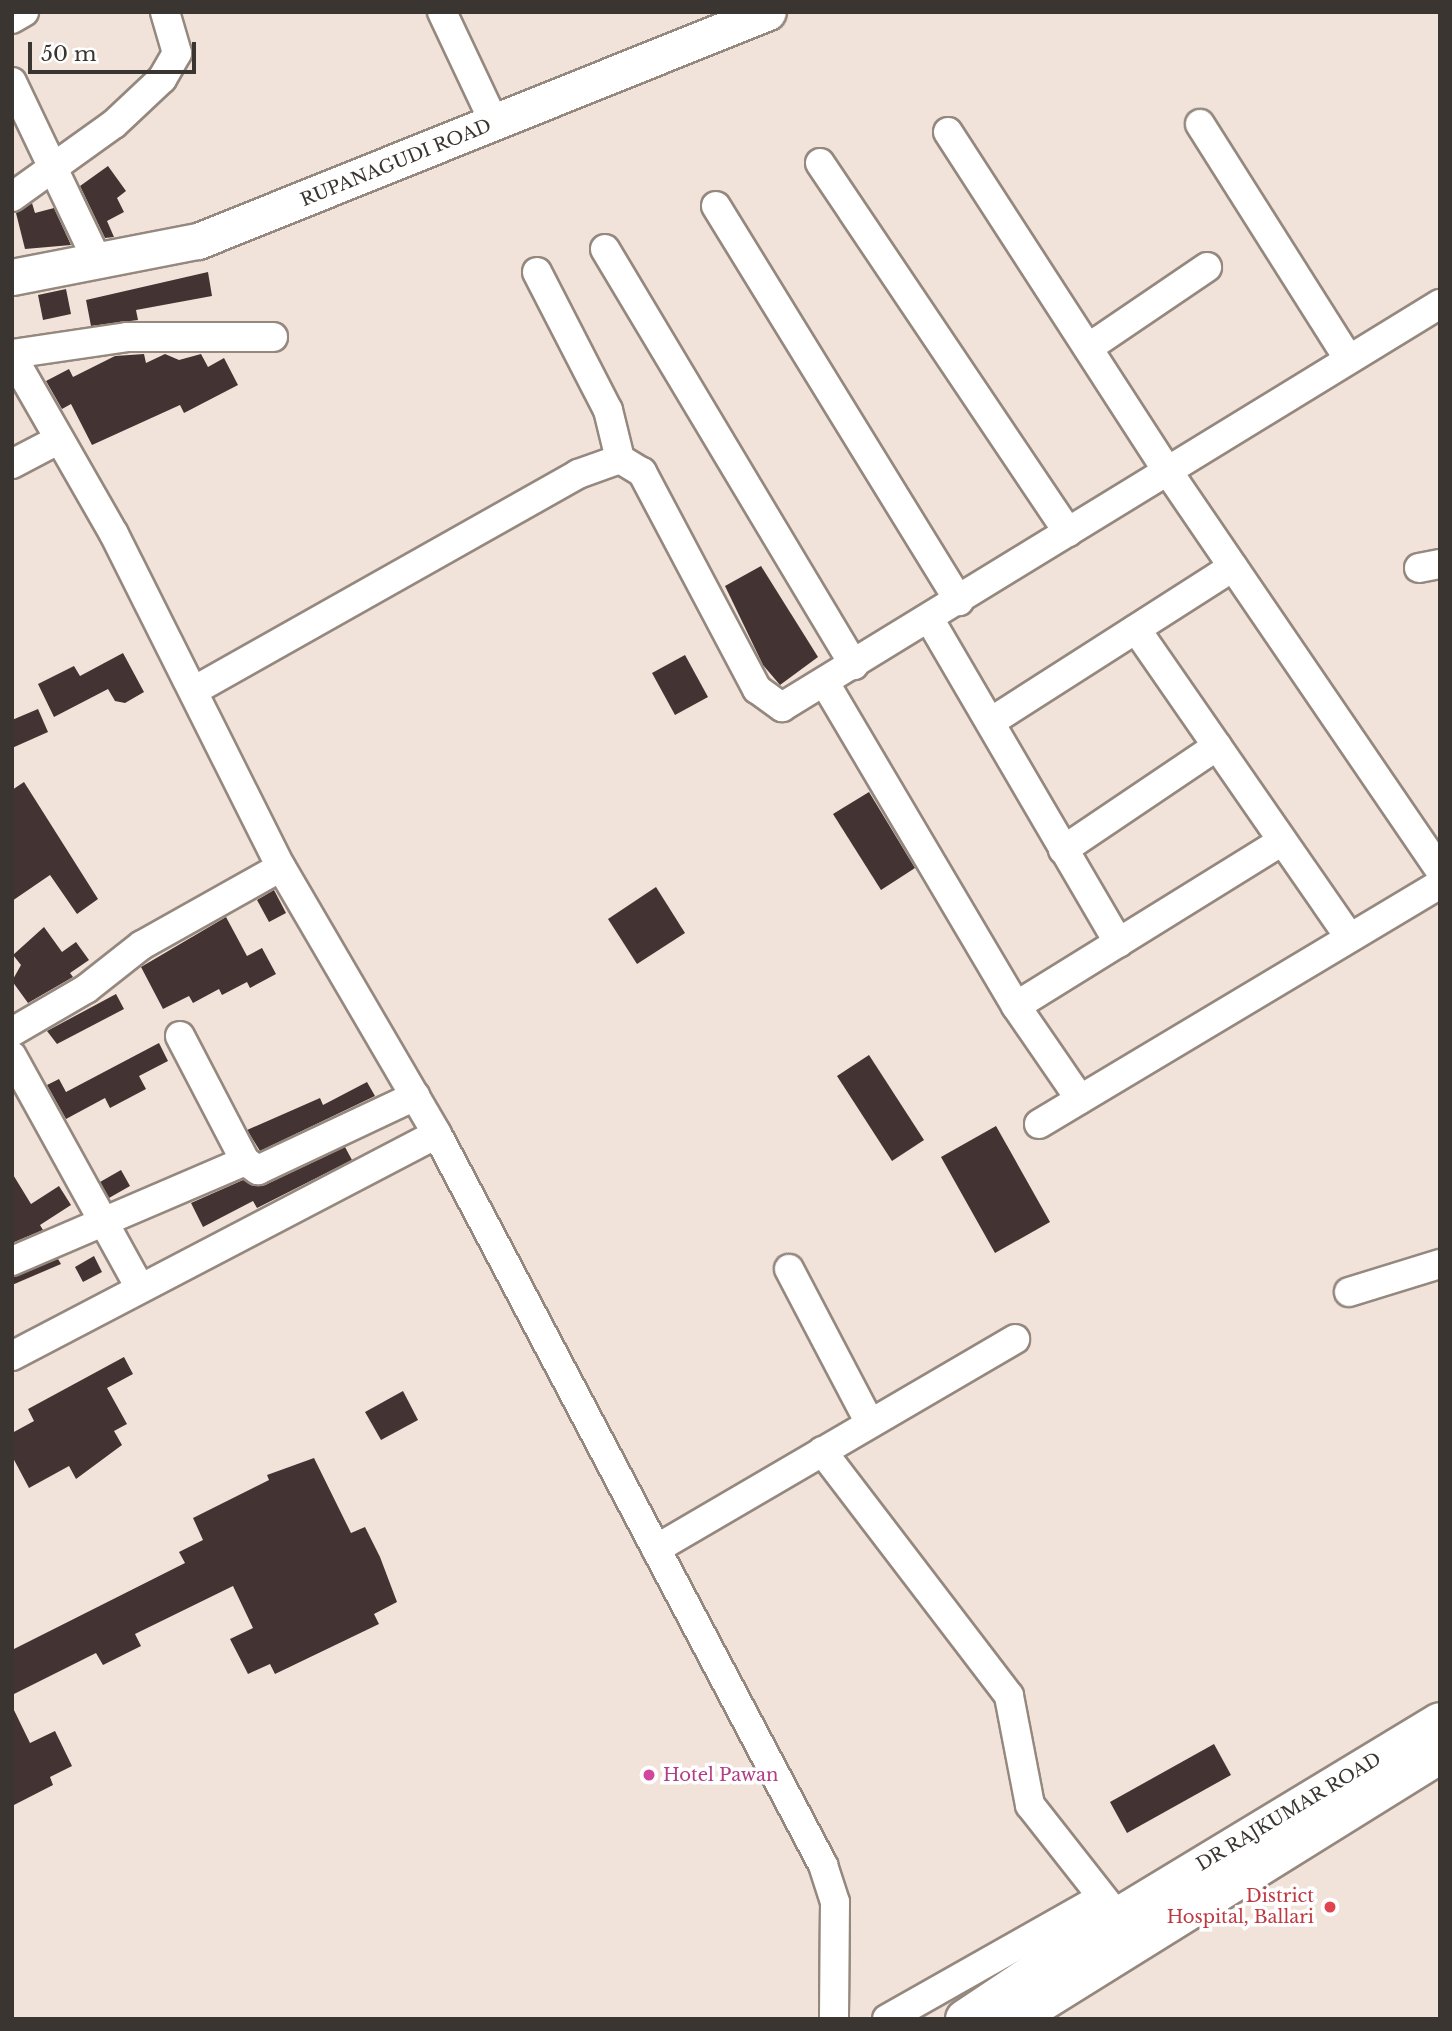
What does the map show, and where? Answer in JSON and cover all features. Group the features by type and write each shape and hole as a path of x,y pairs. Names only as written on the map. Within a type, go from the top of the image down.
{"highway":[{"name":"DR RAJKUMAR ROAD","path":"965,2019 1109,1907 1440,1722"},
{"name":"DR RAJKUMAR ROAD","path":"1014,2019 1440,1754"}],"main road":[{"name":"RUPANAGUDI ROAD","path":"12,277 198,241 494,122 713,21 768,12"}],"street":[{"path":"12,19 24,12"},
{"path":"12,197 52,169 162,79 177,52 165,12"},
{"path":"442,12 494,122"},
{"path":"12,82 97,260"},
{"path":"1200,124 1348,358"},
{"path":"948,132 1167,470 1440,870"},
{"path":"820,163 1068,533"},
{"path":"716,206 959,600"},
{"path":"605,249 854,665"},
{"path":"1088,348 1207,267"},
{"path":"537,272 608,410 620,459"},
{"path":"195,690 578,474 620,459 633,461 642,472 767,702 782,707 930,620 1167,470 1440,304"},
{"path":"273,337 127,337 12,355 22,396 58,440 114,534 195,690 281,867 438,1134 822,1865 835,1902 834,2019"},
{"path":"12,464 58,440"},
{"path":"992,721 1233,566"},
{"path":"930,620 992,721 1063,850 1119,943"},
{"path":"1136,628 1349,937"},
{"path":"825,683 1016,1006 1080,1099"},
{"path":"1063,850 1217,746"},
{"path":"1016,1006 1282,841"},
{"path":"12,1032 86,989 142,945 281,867"},
{"path":"1039,1124 1440,884"},
{"path":"180,1036 245,1161"},
{"path":"12,1056 21,1096 140,1289"},
{"path":"12,1261 99,1220 245,1161 267,1168 415,1096"},
{"path":"12,1356 438,1134"},
{"path":"1349,1292 1440,1264"},
{"path":"789,1269 870,1423"},
{"path":"656,1549 1015,1339"},
{"path":"822,1451 1009,1696 1030,1805 1109,1907 887,2019"}],"building":[{"path":"108,166 126,191 117,198 124,212 107,221 114,237 105,238 80,186"},
{"path":"32,203 35,213 54,208 71,245 25,249 16,213"},
{"path":"208,272 212,296 136,310 138,320 91,326 86,300"},
{"path":"66,289 71,314 43,320 38,295"},
{"path":"144,354 146,363 165,354 179,360 201,354 208,367 224,358 238,385 184,413 180,405 92,445 71,404 62,409 46,381 69,369 73,377 115,356"},
{"path":"761,566 818,657 780,685 763,665 725,586"},
{"path":"123,653 144,692 125,703 115,701 108,689 54,717 38,684 74,666 80,676"},
{"path":"685,655 708,697 675,715 652,673"},
{"path":"38,709 48,732 12,748 12,720"},
{"path":"24,782 98,899 77,914 50,875 12,901 12,790"},
{"path":"869,792 915,868 881,890 833,814"},
{"path":"656,887 685,933 637,964 608,919"},
{"path":"274,890 286,913 269,922 257,900"},
{"path":"226,917 247,956 262,948 276,974 250,988 247,982 222,995 219,989 193,1003 189,996 163,1009 141,967"},
{"path":"44,927 62,952 76,942 89,960 70,973 73,977 28,1003 12,981 21,965 13,955"},
{"path":"116,994 124,1009 57,1044 47,1031"},
{"path":"159,1043 168,1061 139,1076 146,1089 110,1108 105,1098 66,1119 47,1085 59,1079 66,1092"},
{"path":"869,1055 924,1140 892,1161 837,1076"},
{"path":"367,1082 375,1096 260,1151 247,1130 320,1098 323,1105"},
{"path":"996,1126 1050,1222 995,1253 941,1157"},
{"path":"345,1147 352,1160 257,1208 253,1201 203,1227 191,1203 243,1180 265,1185"},
{"path":"121,1170 130,1186 109,1198 100,1182"},
{"path":"12,1173 31,1204 59,1186 71,1205 40,1225 43,1230 12,1243"},
{"path":"94,1256 102,1272 83,1282 75,1267"},
{"path":"58,1259 61,1264 12,1285 12,1277"},
{"path":"124,1357 133,1374 107,1388 127,1424 114,1431 122,1445 76,1479 69,1466 29,1488 12,1456 12,1433 34,1421 28,1409"},
{"path":"403,1391 418,1420 381,1440 365,1412"},
{"path":"314,1458 351,1533 365,1527 380,1557 397,1602 374,1614 379,1624 275,1674 270,1664 248,1674 230,1639 253,1628 233,1586 135,1634 141,1646 103,1665 96,1653 12,1695 12,1650 185,1563 179,1552 203,1540 193,1518 269,1480 267,1475"},
{"path":"12,1706 30,1743 55,1731 72,1766 50,1777 53,1785 12,1806"},
{"path":"1214,1744 1231,1775 1127,1833 1110,1802"}],"place":[{"name":"Hotel Pawan","path":"649,1775"},
{"name":"District Hospital, Ballari","path":"1330,1907"}]}
